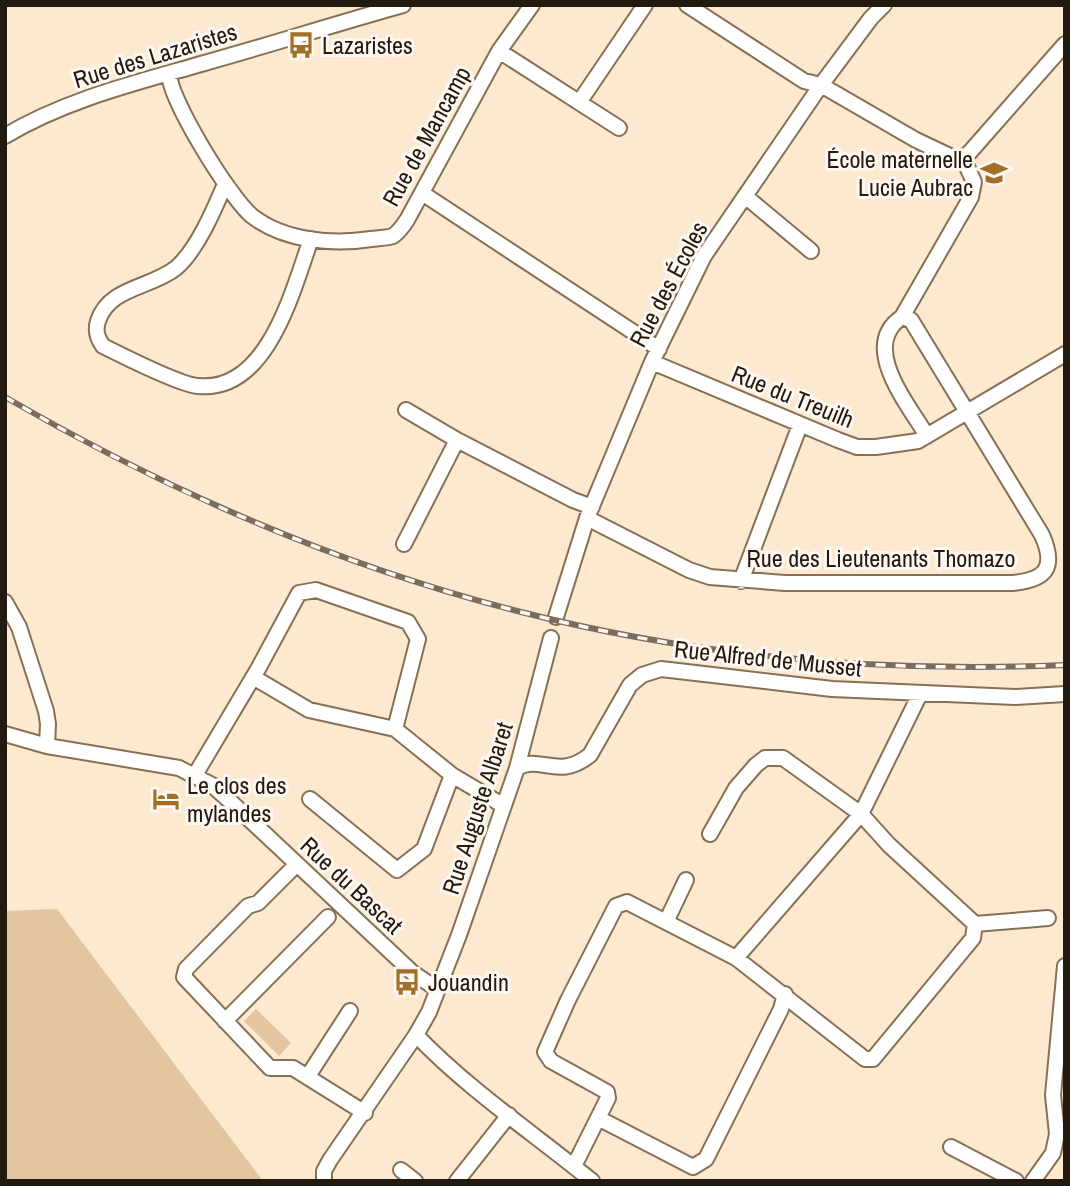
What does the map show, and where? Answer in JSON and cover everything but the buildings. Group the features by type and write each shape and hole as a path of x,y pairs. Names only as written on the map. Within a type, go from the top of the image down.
{"street":[{"name":"Rue des Lazaristes","path":"5,136 34,118 60,108 169,73 403,5"},
{"name":"Rue de Mancamp","path":"169,73 172,91 226,184 235,198 254,217 279,230 311,239 354,242 391,236 408,220 499,51 533,5"},
{"path":"580,102 645,5"},
{"path":"687,5 804,81 821,85 916,141 956,159 963,158 1065,44"},
{"name":"Rue des Écoles","path":"556,617 590,512 652,362 704,256 821,85 884,5"},
{"path":"499,51 620,128"},
{"path":"927,436 890,373 884,356 885,334 892,323 902,317 971,197 974,182 963,158"},
{"path":"226,184 188,255 176,268 108,302 97,327 97,338 103,346 194,386 217,384 232,379 263,353 275,335 311,239"},
{"path":"422,193 659,349"},
{"path":"745,196 811,251"},
{"path":"902,317 911,320 967,413"},
{"name":"Rue du Treuilh","path":"652,362 857,447 876,447 918,441 1065,354"},
{"name":"Rue des Lieutenants Thomazo","path":"406,410 457,440 573,500 689,570 710,577 785,583 1030,582 1040,576 1050,554 967,413"},
{"path":"741,581 800,425"},
{"path":"404,544 457,440"},
{"path":"195,775 299,593 316,590 408,622 418,639 395,729"},
{"path":"5,602 19,626 46,711 47,746"},
{"name":"Rue Auguste Albaret","path":"324,1181 324,1171 330,1160 365,1113 429,1012 517,768 551,638"},
{"name":"Rue Alfred de Musset","path":"517,768 531,764 568,768 579,763 590,755 630,685 642,675 661,669 832,689 1015,697 1065,694"},
{"path":"253,677 309,710 395,729 453,775 504,806"},
{"path":"737,958 861,814 920,694"},
{"name":"Rue du Bascat","path":"5,734 47,746 162,764 195,775 212,785 413,973 437,989"},
{"path":"710,834 736,788 760,761 774,757 783,758 861,814 889,845 975,924 1048,918"},
{"path":"310,799 397,870 424,849 453,775"},
{"path":"297,864 258,903 248,906 186,970 184,977 270,1068 293,1068 365,1113"},
{"path":"666,922 687,880"},
{"path":"573,1166 608,1098 607,1092 551,1061 545,1052 616,906 627,902 737,958 866,1059 873,1059 973,938 975,924"},
{"path":"225,1021 328,917"},
{"path":"1033,1181 1059,1156 1061,1136 1053,1095 1065,966"},
{"path":"597,1118 693,1167 706,1159 781,1009 785,994"},
{"path":"308,1076 350,1011"},
{"path":"416,1035 434,1054 592,1181"},
{"path":"457,1181 509,1115"},
{"path":"951,1147 1016,1181"},
{"path":"401,1170 415,1181"}],"shaded area":[{"path":"57,909 263,1181 5,1181 5,911"},
{"path":"256,1009 291,1043 279,1056 244,1021"}],"railway":[{"path":"5,397 131,465 258,524 386,572 515,610 647,639 782,658 921,666 1065,665"}],"place":[{"name":"Lazaristes","path":"301,45"},
{"name":"École maternelle Lucie Aubrac","path":"994,173"},
{"name":"Le clos des mylandes","path":"166,799"},
{"name":"Jouandin","path":"407,982"}]}
